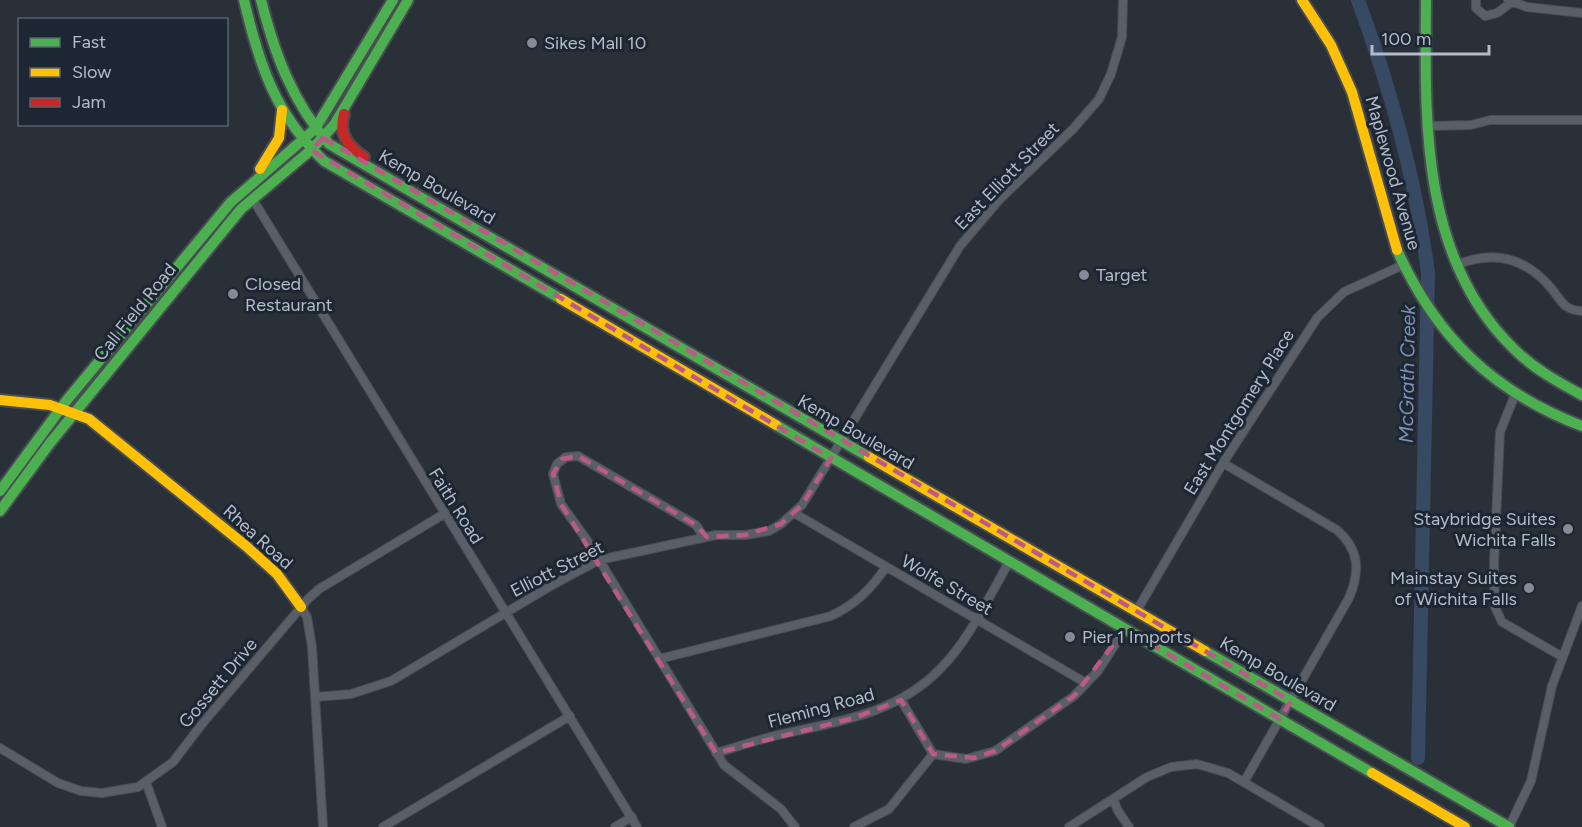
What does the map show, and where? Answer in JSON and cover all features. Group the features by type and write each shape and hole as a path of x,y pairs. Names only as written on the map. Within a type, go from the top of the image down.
{"main road":[{"name":"Kemp Boulevard","path":"244,0 262,71 282,109 311,150 342,172 1465,827"},
{"name":"Kemp Boulevard","path":"261,0 281,72 290,94 315,129 330,145 1509,827"},
{"name":"Call Field Road","path":"0,511 67,410 126,329 231,202 252,181 315,129 393,0"},
{"path":"384,175 372,162 350,148 344,138 343,116 408,0"},
{"name":"Maplewood Avenue","path":"1302,0 1325,34 1351,88 1364,127 1394,243 1420,296 1436,320 1473,362 1515,395 1552,415 1582,426"},
{"name":"Maplewood Avenue","path":"1426,0 1426,126 1441,218 1456,265 1471,297 1505,342 1544,375 1582,395"},
{"name":"Call Field Road","path":"0,492 67,410 134,339 252,198 323,138 353,95"},
{"path":"252,181 279,138 282,109"},
{"path":"172,274 182,282"},
{"path":"126,329 134,339"},
{"name":"Rhea Road","path":"0,400 32,402 67,410 89,419 246,546 277,574 301,607"},
{"path":"1009,562 1018,544"},
{"path":"1125,629 1136,612"}],"street":[{"name":"East Elliott Street","path":"831,458 960,246 999,200 1073,129 1099,99 1111,74 1120,45 1123,0"},
{"path":"1476,0 1476,9 1485,16 1497,13 1510,1 1537,9 1582,13"},
{"path":"1426,126 1471,125 1490,120 1582,120"},
{"name":"Faith Road","path":"252,198 637,827"},
{"path":"1456,265 1474,257 1491,256 1518,261 1534,269 1564,306 1582,311"},
{"name":"East Montgomery Place","path":"1136,612 1223,463 1324,310 1344,292 1403,265"},
{"path":"1515,395 1500,432 1494,563 1495,607 1502,622 1562,656"},
{"path":"704,537 696,525 583,459 566,457 557,464 553,474 555,490 561,504 599,560 716,753 734,775 781,809 795,827"},
{"name":"Elliott Street","path":"316,697 351,694 391,681 599,560 704,537 769,531 802,505 831,458"},
{"path":"1223,463 1337,530 1351,546 1355,556 1357,578 1349,598 1244,782"},
{"name":"Wolfe Street","path":"794,513 1086,683"},
{"name":"Gossett Drive","path":"0,748 58,783 81,791 102,793 127,790 146,782 173,762 301,607 319,589 444,514"},
{"name":"Fleming Road","path":"716,753 775,736 854,718 901,699 940,670 975,619 1009,562"},
{"path":"659,658 831,616 850,607 867,592 886,567"},
{"path":"1509,827 1531,781 1546,709 1562,656 1582,606"},
{"name":"Rhea Road","path":"301,607 307,617 312,647 323,827"},
{"path":"933,754 966,759 995,751 1064,704 1086,683 1125,629"},
{"path":"901,699 933,754"},
{"path":"383,827 570,716"},
{"path":"854,827 889,809 933,754"},
{"path":"1069,827 1114,801 1147,777 1184,764 1212,767 1244,782 1320,827"},
{"path":"146,782 162,827"},
{"path":"1114,801 1129,827"},
{"path":"615,827 632,817"}],"highlighted area":[{"path":"323,138 1291,701 1280,719 1125,629 1074,696 995,751 974,758 933,754 901,700 854,718 716,753 561,504 553,474 562,459 578,456 696,525 707,537 745,535 781,524 802,505 831,458 311,150"}],"waterway":[{"name":"McGrath Creek","path":"1358,0 1381,66 1409,169 1428,273 1418,758"}],"traffic: fast":[{"path":"244,0 256,46 271,87 293,125 324,161 561,299"},
{"path":"261,0 272,40 286,76 305,111 329,144 869,457"},
{"path":"0,491 67,400 231,202 315,129 393,0"},
{"path":"0,511 50,443 241,209 311,150 334,125 408,0"},
{"path":"1426,0 1426,92 1434,185 1445,230 1460,273 1483,313 1514,349 1538,369 1582,395"},
{"path":"1397,250 1412,281 1430,309 1449,335 1471,358 1521,396 1582,426"},
{"path":"776,425 1372,773"},
{"path":"1205,651 1509,827"}],"traffic: slow":[{"path":"1302,0 1331,45 1352,92 1397,250"},
{"path":"260,169 279,138 282,110"},
{"path":"561,299 776,425"},
{"path":"0,400 50,405 89,419 246,546 277,574 301,607"},
{"path":"869,457 1205,651"},
{"path":"1372,773 1465,827"}],"traffic: jam":[{"path":"344,114 343,133 349,144 364,157"}],"place":[{"name":"Sikes Mall 10","path":"532,43"},
{"name":"Target","path":"1084,275"},
{"name":"Closed Restaurant","path":"233,294"},
{"name":"Staybridge Suites Wichita Falls","path":"1568,529"},
{"name":"Mainstay Suites of Wichita Falls","path":"1529,588"},
{"name":"Pier 1 Imports","path":"1070,637"}]}
